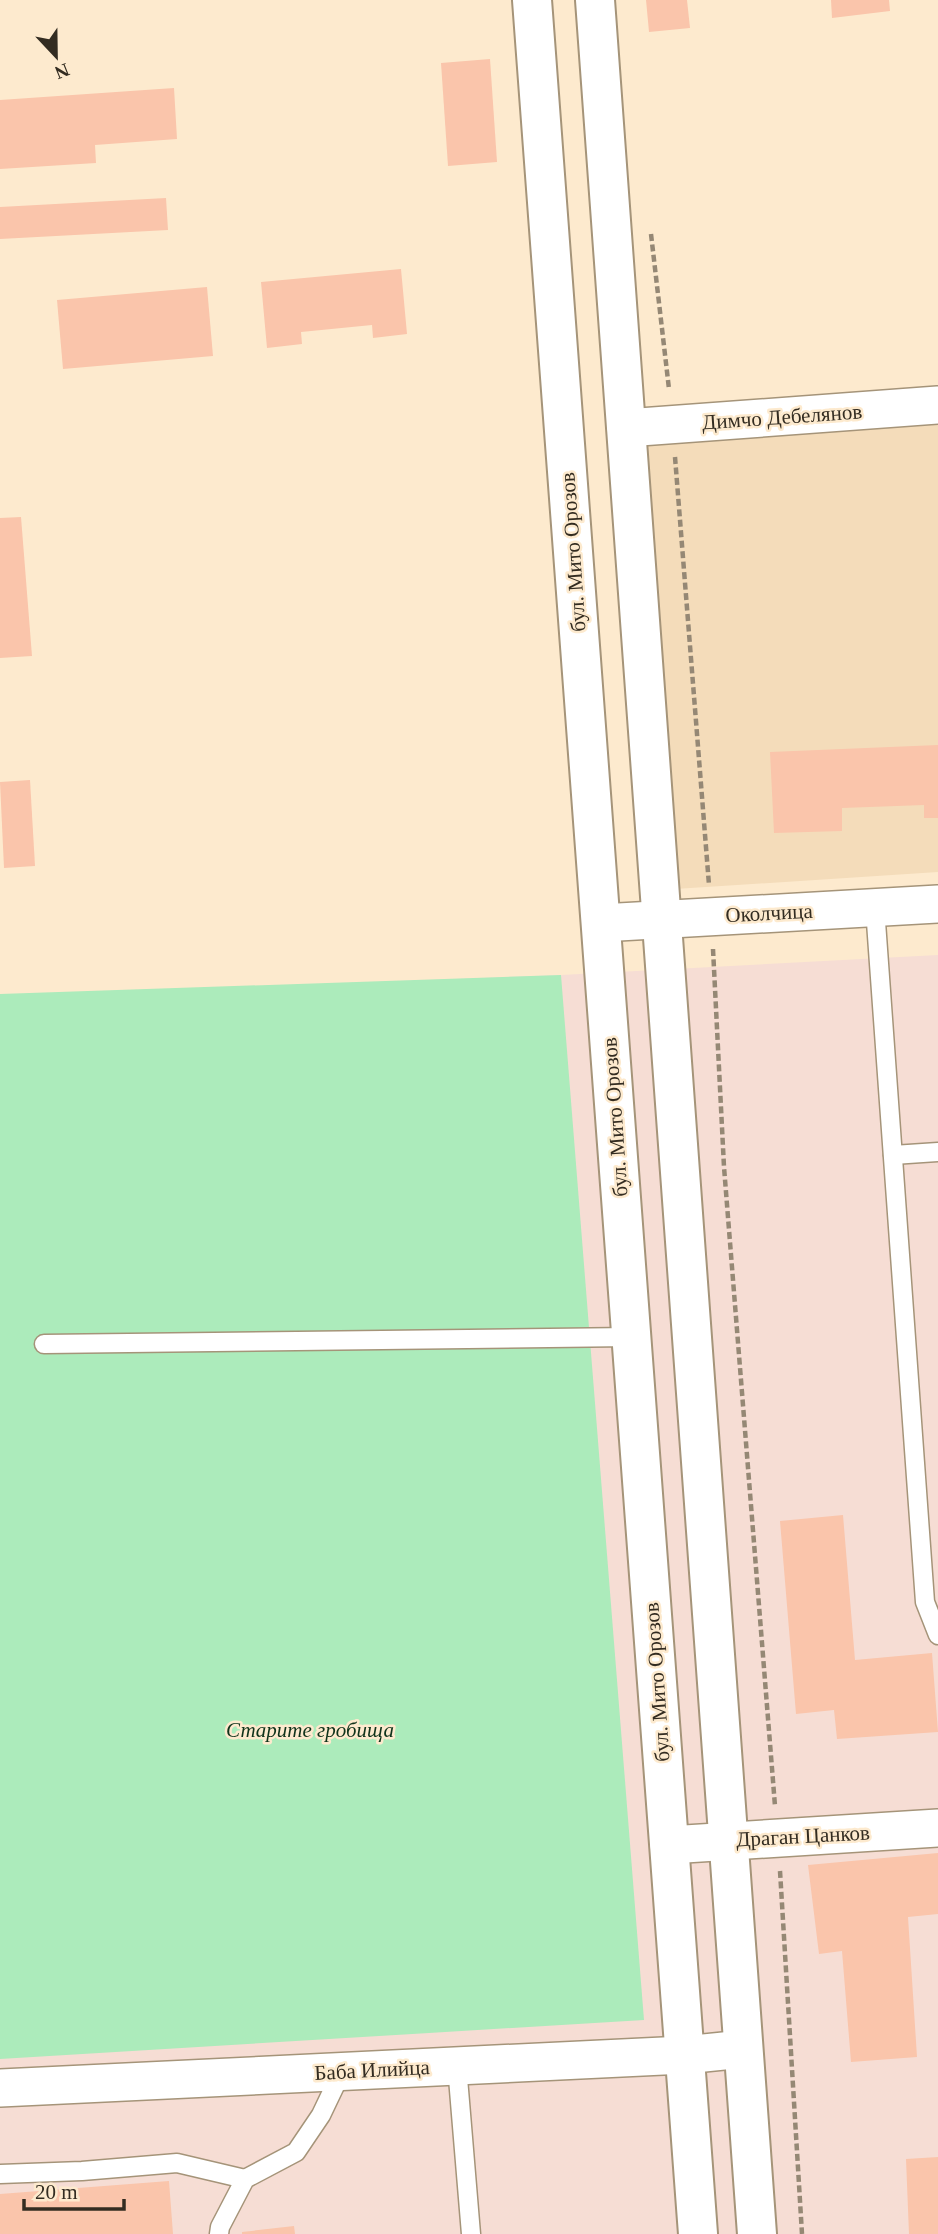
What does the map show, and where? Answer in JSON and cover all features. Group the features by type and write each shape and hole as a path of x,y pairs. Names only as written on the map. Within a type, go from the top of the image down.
{"main road":[{"name":"бул. Мито Орозов","path":"532,0 698,2234"},
{"path":"595,0 757,2234"}],"street":[{"name":"Димчо Дебелянов","path":"626,428 938,405"},
{"name":"Околчица","path":"601,923 938,904"},
{"name":"Драган Цанков","path":"669,1844 938,1828"},
{"name":"Баба Илийца","path":"0,2088 684,2055 743,2049"}],"lane":[{"path":"875,908 925,1602 938,1635"},
{"path":"893,1154 938,1152"},
{"path":"44,1344 631,1337"},
{"path":"457,2066 471,2234"},
{"path":"219,2234 245,2179 296,2151 321,2115 342,2071"},
{"path":"0,2174 177,2163 245,2179"}],"path":[{"path":"778,1838 802,2234"}],"shaded area":[{"path":"938,423 938,872 675,889 643,443"},
{"path":"938,955 938,2234 0,2234 0,996 561,975"}],"green space":[{"name":"Старите гробища","path":"561,975 644,2020 0,2059 0,994"}],"building":[{"path":"646,0 687,0 690,28 649,32"},
{"path":"831,0 889,0 890,11 832,18"},
{"path":"490,59 497,162 448,166 441,63"},
{"path":"174,88 177,139 95,145 96,163 0,169 0,100"},
{"path":"166,198 168,230 0,239 0,207"},
{"path":"401,269 407,334 373,338 372,325 301,332 302,344 267,348 261,282"},
{"path":"207,287 213,356 63,369 57,300"},
{"path":"21,517 32,656 0,658 0,518"},
{"path":"938,745 938,818 924,818 924,805 842,808 842,831 774,833 770,752"},
{"path":"30,780 35,866 4,868 0,782"},
{"path":"843,1515 855,1660 932,1653 938,1732 837,1739 834,1710 796,1714 780,1521"},
{"path":"938,1853 938,1914 908,1917 917,2057 851,2062 842,1951 819,1954 808,1865"},
{"path":"938,2157 938,2234 909,2234 906,2159"},
{"path":"169,2181 173,2234 0,2234 0,2194"},
{"path":"294,2226 295,2234 242,2234 242,2232"}]}
